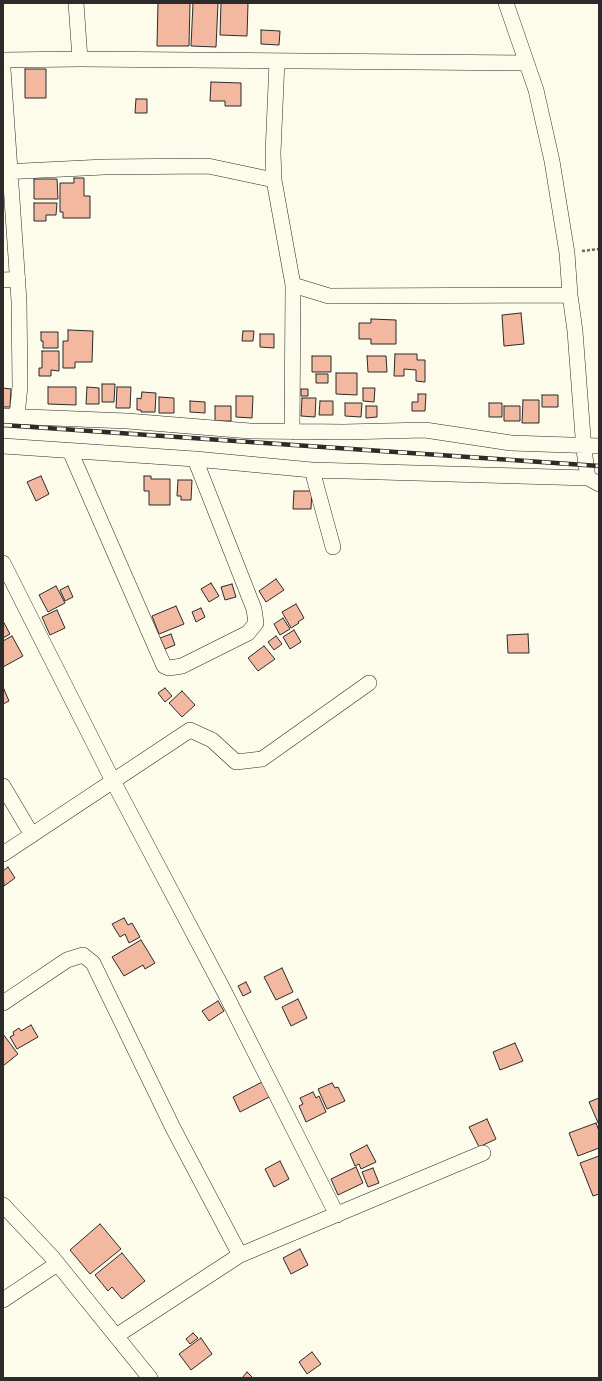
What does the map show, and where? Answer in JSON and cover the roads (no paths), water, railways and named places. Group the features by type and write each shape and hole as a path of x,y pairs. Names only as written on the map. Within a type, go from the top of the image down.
{"street":[{"path":"76,3 80,59"},
{"path":"3,446 70,452 195,459 312,470 594,481 584,445 567,253 552,161 536,90 506,3"},
{"path":"3,60 80,59 526,63"},
{"path":"277,61 273,153 274,180 293,285 292,432"},
{"path":"3,69 10,279 20,386 10,416 127,421 250,431 344,432 426,430 512,443 599,446"},
{"path":"6,172 104,167 208,166 274,180"},
{"path":"293,285 329,296 570,295"},
{"path":"70,452 164,666 169,668 182,666 248,633 256,624 254,609 195,459"},
{"path":"312,470 333,547"},
{"path":"3,563 113,781 224,991 337,1216"},
{"path":"3,854 190,730 212,740 236,762 262,759 369,683"},
{"path":"3,786 32,835"},
{"path":"3,1003 67,960 83,955 93,963 173,1128 240,1255"},
{"path":"116,1336 240,1255 337,1216 484,1153"},
{"path":"3,1205 57,1264 150,1378"},
{"path":"3,1300 57,1264"}],"railway":[{"path":"3,425 599,466"}]}
